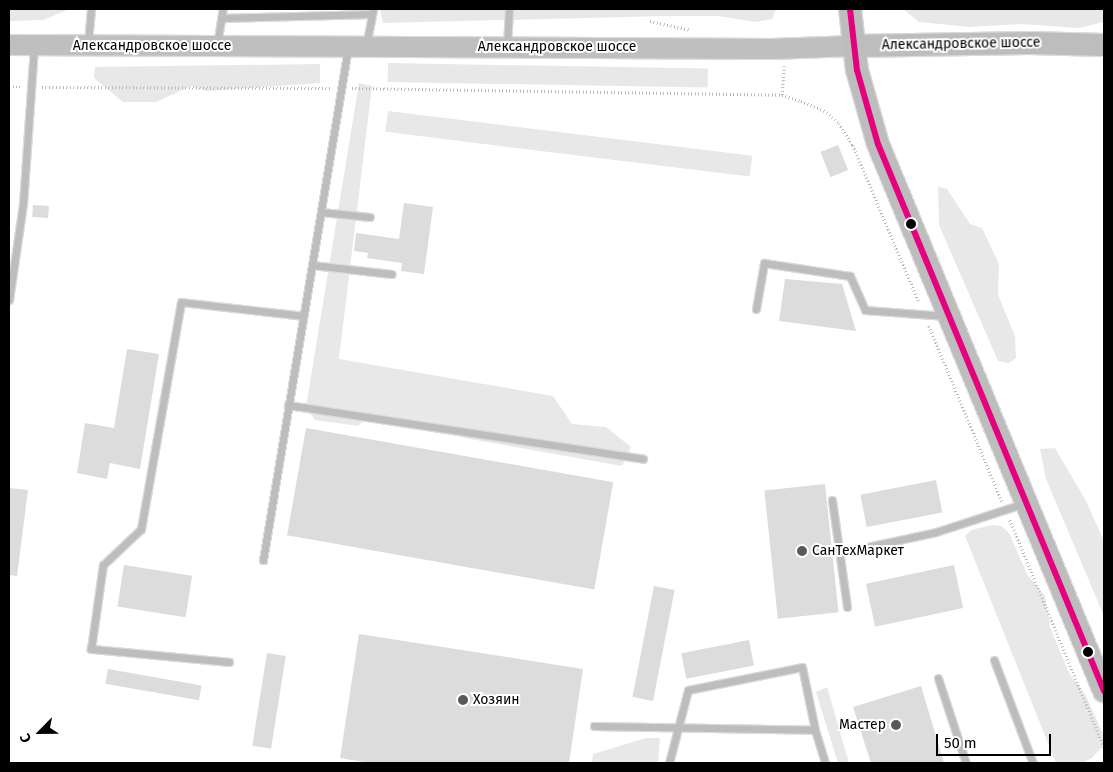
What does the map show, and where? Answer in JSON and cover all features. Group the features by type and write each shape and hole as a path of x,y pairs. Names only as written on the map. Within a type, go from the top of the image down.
{"main road":[{"path":"850,9 853,46 861,91 878,144 946,316 1015,506 1104,691"},
{"name":"Александровское шоссе","path":"9,45 772,49 1030,43 1104,46"}],"lane":[{"path":"88,46 91,9"},
{"path":"217,46 223,9"},
{"path":"506,47 509,9"},
{"path":"221,18 372,11 341,88 263,560"},
{"path":"9,300 23,204 34,45"},
{"path":"321,212 370,216"},
{"path":"756,309 764,263 850,276 866,310 946,316"},
{"path":"312,264 391,274"},
{"path":"229,662 91,649 103,565 141,529 181,302 303,316"},
{"path":"288,405 643,459"},
{"path":"832,500 847,607"},
{"path":"840,553 936,532 1015,506"},
{"path":"994,660 1033,763"},
{"path":"670,763 676,729 688,690 802,667 815,730 825,763"},
{"path":"938,678 966,763"},
{"path":"594,726 676,729 815,730"}],"path":[{"path":"9,87 341,88 782,95 827,112 839,123 853,145 924,314 1015,506 1104,747"}],"shaded area":[{"path":"9,9 70,9 43,20 9,21"},
{"path":"380,9 776,9 772,19 755,22 718,16 666,16 383,23"},
{"path":"903,9 1104,9 1104,22 1079,28 1021,24 970,27 919,22"},
{"path":"388,63 708,69 708,88 388,82"},
{"path":"320,64 320,83 207,91 191,86 156,102 123,102 94,78 95,67"},
{"path":"359,83 372,86 339,359 553,396 572,424 606,427 631,447 622,466 470,439 370,415 358,426 315,420 306,407"},
{"path":"388,111 752,156 750,177 385,132"},
{"path":"938,187 947,189 970,224 982,228 999,264 998,295 1015,336 1016,358 1009,363 998,361 939,225"},
{"path":"1055,448 1086,501 1104,541 1104,616 1046,479 1040,449"},
{"path":"992,525 1001,526 1009,533 1027,574 1045,596 1050,627 1069,673 1086,696 1104,736 1104,745 1092,758 1082,763 1056,763 965,536 971,530"},
{"path":"827,687 849,763 838,763 816,692"},
{"path":"646,738 660,738 658,763 592,763 593,754"}],"building":[{"path":"838,145 848,170 830,177 820,152"},
{"path":"404,203 433,207 424,274 401,271 402,263 367,258 368,253 354,251 356,233 399,239"},
{"path":"33,205 49,206 48,218 32,217"},
{"path":"785,279 842,284 856,331 779,321"},
{"path":"127,349 159,354 140,469 110,463 107,479 77,473 85,423 114,428"},
{"path":"306,428 613,482 594,590 287,535"},
{"path":"936,480 942,512 867,527 860,495"},
{"name":"СанТехМаркет","path":"825,484 838,612 778,619 764,490"},
{"path":"9,488 28,490 17,576 9,575"},
{"path":"124,565 192,576 186,617 117,606"},
{"path":"954,565 963,608 875,627 866,584"},
{"path":"654,586 675,590 653,701 632,697"},
{"name":"Хозяин","path":"359,634 583,669 569,763 370,763 340,758"},
{"path":"749,640 754,666 686,679 681,653"},
{"path":"267,653 286,656 271,749 252,746"},
{"path":"108,669 202,685 199,700 105,684"},
{"name":"Мастер","path":"921,686 944,763 871,763 853,707"}],"transit line":[{"path":"850,9 857,70 878,144 1104,691"}],"place":[{"name":"СанТехМаркет","path":"802,551"},
{"name":"Хозяин","path":"463,700"},
{"name":"Мастер","path":"896,725"}]}
